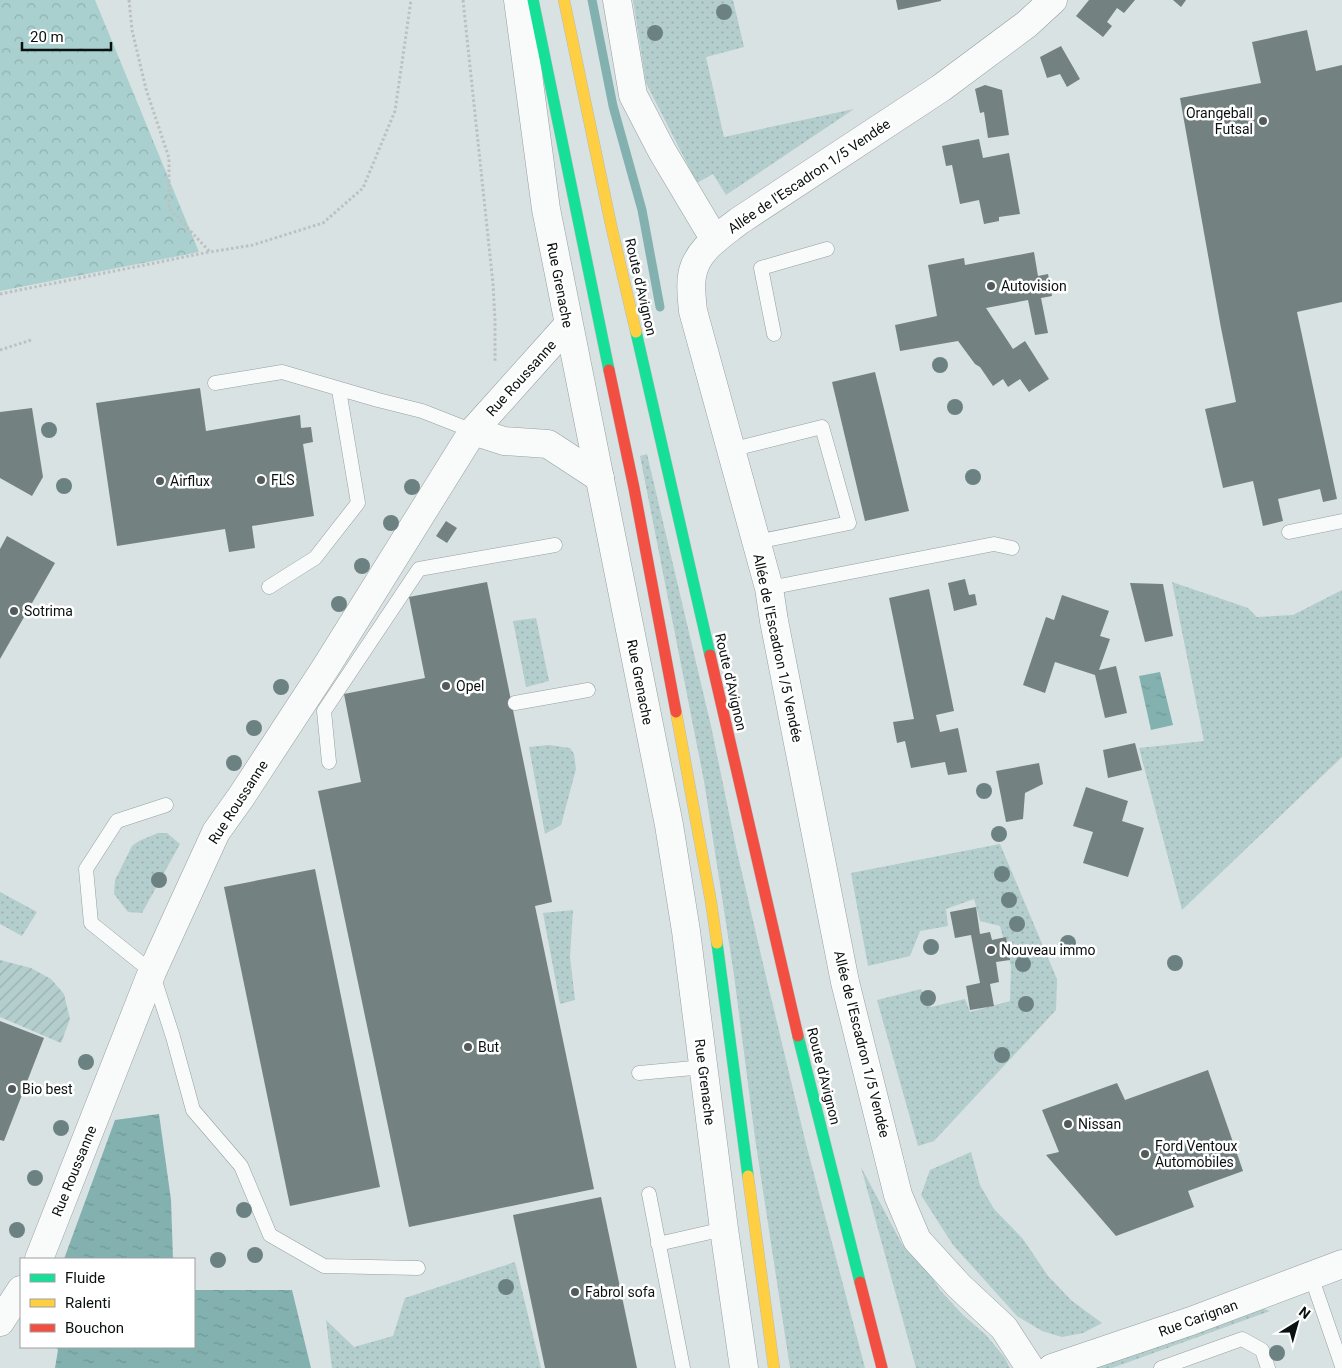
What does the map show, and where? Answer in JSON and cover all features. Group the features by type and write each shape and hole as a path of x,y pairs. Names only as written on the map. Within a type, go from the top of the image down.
{"main road":[{"path":"532,0 634,488 682,742 712,912 774,1368"},
{"name":"Route d'Avignon","path":"564,0 611,225 734,763 801,1049 882,1368"}],"street":[{"name":"Rue Grenache","path":"518,0 546,209 669,825 686,931 724,1229 744,1368"},
{"path":"617,0 633,94 662,151 715,240"},
{"name":"Allée de l'Escadron 1/5 Vendée","path":"1030,1368 1004,1328 959,1286 917,1240 898,1195 845,982 769,588 692,311 692,276 699,256 738,221 941,88 1027,24 1052,0"},
{"name":"Rue Roussanne","path":"39,1258 152,972 216,832 326,667 473,432 568,325"},
{"name":"Rue Roussanne","path":"473,432 504,441 548,444 600,478"},
{"name":"Rue Carignan","path":"1052,1368 1191,1321 1342,1264"},
{"path":"0,1322 20,1292"}],"lane":[{"path":"774,334 761,268 827,249"},
{"path":"215,383 282,372 340,390 422,411 473,432"},
{"path":"270,588 315,558 358,503 340,390"},
{"path":"730,450 822,427 849,523 756,542"},
{"path":"1289,532 1342,521"},
{"path":"769,588 994,544 1012,548"},
{"path":"329,762 324,711 419,569 554,545"},
{"path":"515,703 588,690"},
{"path":"166,805 117,821 86,870 90,923 152,972 173,1037 192,1110 241,1166 270,1235 324,1266 418,1268"},
{"path":"639,1073 704,1067"},
{"path":"649,1194 683,1368"},
{"path":"658,1244 724,1229"},
{"path":"1311,1276 1342,1366"},
{"path":"1161,1368 1242,1339 1262,1350 1268,1368"}],"path":[{"path":"129,0 132,30 146,89 170,158 169,208 210,252"},
{"path":"0,294 253,245 323,222 363,188 395,111 411,0"},
{"path":"463,0 493,284 495,363 514,386"},
{"path":"0,350 31,340"}],"shaded area":[{"path":"633,0 733,0 744,47 706,57 724,137 854,109 726,195 713,174 697,183 646,83"},
{"path":"647,454 711,726 764,968 806,1144 865,1368 790,1368 755,1138 734,975 704,781 640,456"},
{"path":"1172,582 1248,608 1257,617 1293,615 1342,590 1342,757 1182,910 1139,748 1204,741"},
{"path":"536,618 549,681 526,687 513,621"},
{"path":"549,745 570,748 574,754 576,769 561,825 545,834 529,747"},
{"path":"158,833 167,833 180,844 142,913 128,912 114,894 115,880 132,846"},
{"path":"1000,844 1057,979 1056,1010 934,1141 918,1146 877,1000 921,989 931,1007 965,999 970,1012 1010,1001 1011,966 1000,926 980,921 974,899 946,909 948,926 920,931 910,956 868,966 851,873"},
{"path":"0,892 37,912 22,936 0,924"},
{"path":"573,910 570,957 575,1000 560,1004 543,913"},
{"path":"0,960 31,968 51,979 64,994 70,1019 61,1043 0,1017"},
{"path":"971,1152 980,1185 994,1209 1023,1239 1048,1276 1072,1301 1102,1323 1083,1333 1062,1337 1042,1331 1017,1316 953,1245 921,1195 930,1170"},
{"path":"861,1167 902,1244 928,1271 940,1290 963,1315 986,1335 1005,1358 1010,1368 916,1368"},
{"path":"515,1262 541,1368 332,1368 326,1320 354,1347 393,1336 405,1298"},
{"path":"1261,1308 1270,1311 1112,1368 1090,1368"}],"green space":[{"path":"0,0 95,0 199,252 0,291"}],"water":[{"path":"1160,672 1173,725 1151,730 1139,676"},
{"path":"159,1114 171,1200 173,1258 64,1258 115,1120"},
{"path":"195,1290 292,1290 311,1368 55,1368 57,1348 195,1348"}],"building":[{"path":"896,0 941,0 941,1 898,10"},
{"path":"1089,0 1135,0 1124,13 1117,8 1107,22 1112,26 1103,37 1076,16"},
{"path":"1173,0 1186,0 1181,7"},
{"path":"1307,30 1316,71 1342,65 1342,302 1297,312 1337,499 1323,502 1320,489 1278,499 1283,521 1263,526 1253,481 1223,488 1205,409 1236,402 1180,98 1261,83 1252,42"},
{"path":"1061,46 1080,79 1067,87 1060,74 1047,78 1040,57"},
{"path":"985,85 1002,90 1009,135 988,138 984,112 980,113 975,89"},
{"path":"979,139 983,158 1009,153 1020,214 999,217 999,221 984,224 979,200 960,204 952,165 946,166 942,146"},
{"path":"1034,252 1038,276 1048,274 1052,296 1041,298 1048,333 1035,335 1028,300 986,308 1013,349 1025,341 1049,379 1029,392 1020,379 1008,387 1003,379 993,386 958,341 900,351 895,325 937,316 928,265 964,258 965,265"},
{"path":"875,372 909,511 865,521 832,382"},
{"path":"200,388 206,431 300,415 301,428 311,427 313,442 303,444 314,516 252,526 255,548 229,552 225,529 117,546 96,403"},
{"path":"32,408 43,477 32,496 0,478 0,412"},
{"path":"446,521 457,528 447,543 436,536"},
{"name":"Sotrima","path":"7,536 55,563 0,659 0,549"},
{"path":"965,579 969,595 975,594 977,605 954,611 948,583"},
{"name":"But","path":"487,582 552,902 535,906 594,1189 409,1227 318,791 361,782 344,694 425,678 409,597"},
{"path":"1130,583 1163,584 1173,636 1145,642"},
{"path":"929,589 954,711 936,715 940,732 958,728 967,772 948,775 945,762 911,768 905,741 897,743 893,722 914,719 889,598"},
{"path":"1062,595 1109,611 1100,636 1110,639 1099,670 1116,666 1127,713 1105,718 1095,675 1055,662 1045,693 1023,685 1046,617 1054,620"},
{"path":"1135,743 1142,770 1108,778 1103,750"},
{"path":"1039,763 1043,784 1025,793 1023,819 1006,822 996,771"},
{"path":"1086,787 1128,801 1122,821 1144,828 1128,877 1083,863 1093,832 1073,826"},
{"path":"315,869 380,1187 290,1206 224,887"},
{"name":"Nouveau immo","path":"976,907 980,934 990,932 992,940 1006,937 1010,960 996,962 999,982 990,984 994,1006 970,1010 966,986 980,983 971,935 955,938 950,912"},
{"name":"Bio best","path":"0,1021 44,1038 4,1141 0,1140"},
{"name":"Ford Ventoux Automobiles","path":"1208,1070 1243,1171 1188,1191 1194,1207 1116,1236 1046,1155 1059,1152 1042,1110 1117,1083 1125,1100"},
{"name":"Fabrol sofa","path":"601,1197 637,1368 545,1368 513,1215"}],"waterway":[{"path":"592,0 613,106 642,210 660,307"}],"traffic: fast":[{"path":"533,0 609,370"},
{"path":"636,332 710,655"},
{"path":"717,943 748,1176"},
{"path":"798,1036 860,1282"}],"traffic: slow":[{"path":"564,0 611,225 636,332"},
{"path":"676,712 717,943"},
{"path":"748,1176 774,1368"}],"traffic: jam":[{"path":"609,370 634,488 676,712"},
{"path":"710,655 798,1036"},
{"path":"860,1282 882,1368"}],"place":[{"name":"Orangeball Futsal","path":"1263,121"},
{"name":"Autovision","path":"991,286"},
{"name":"FLS","path":"261,480"},
{"name":"Airflux","path":"160,481"},
{"name":"Sotrima","path":"14,611"},
{"name":"Opel","path":"446,686"},
{"name":"Nouveau immo","path":"991,950"},
{"name":"But","path":"468,1047"},
{"name":"Bio best","path":"12,1089"},
{"name":"Nissan","path":"1068,1124"},
{"name":"Ford Ventoux Automobiles","path":"1145,1154"},
{"name":"Fabrol sofa","path":"575,1292"}]}
